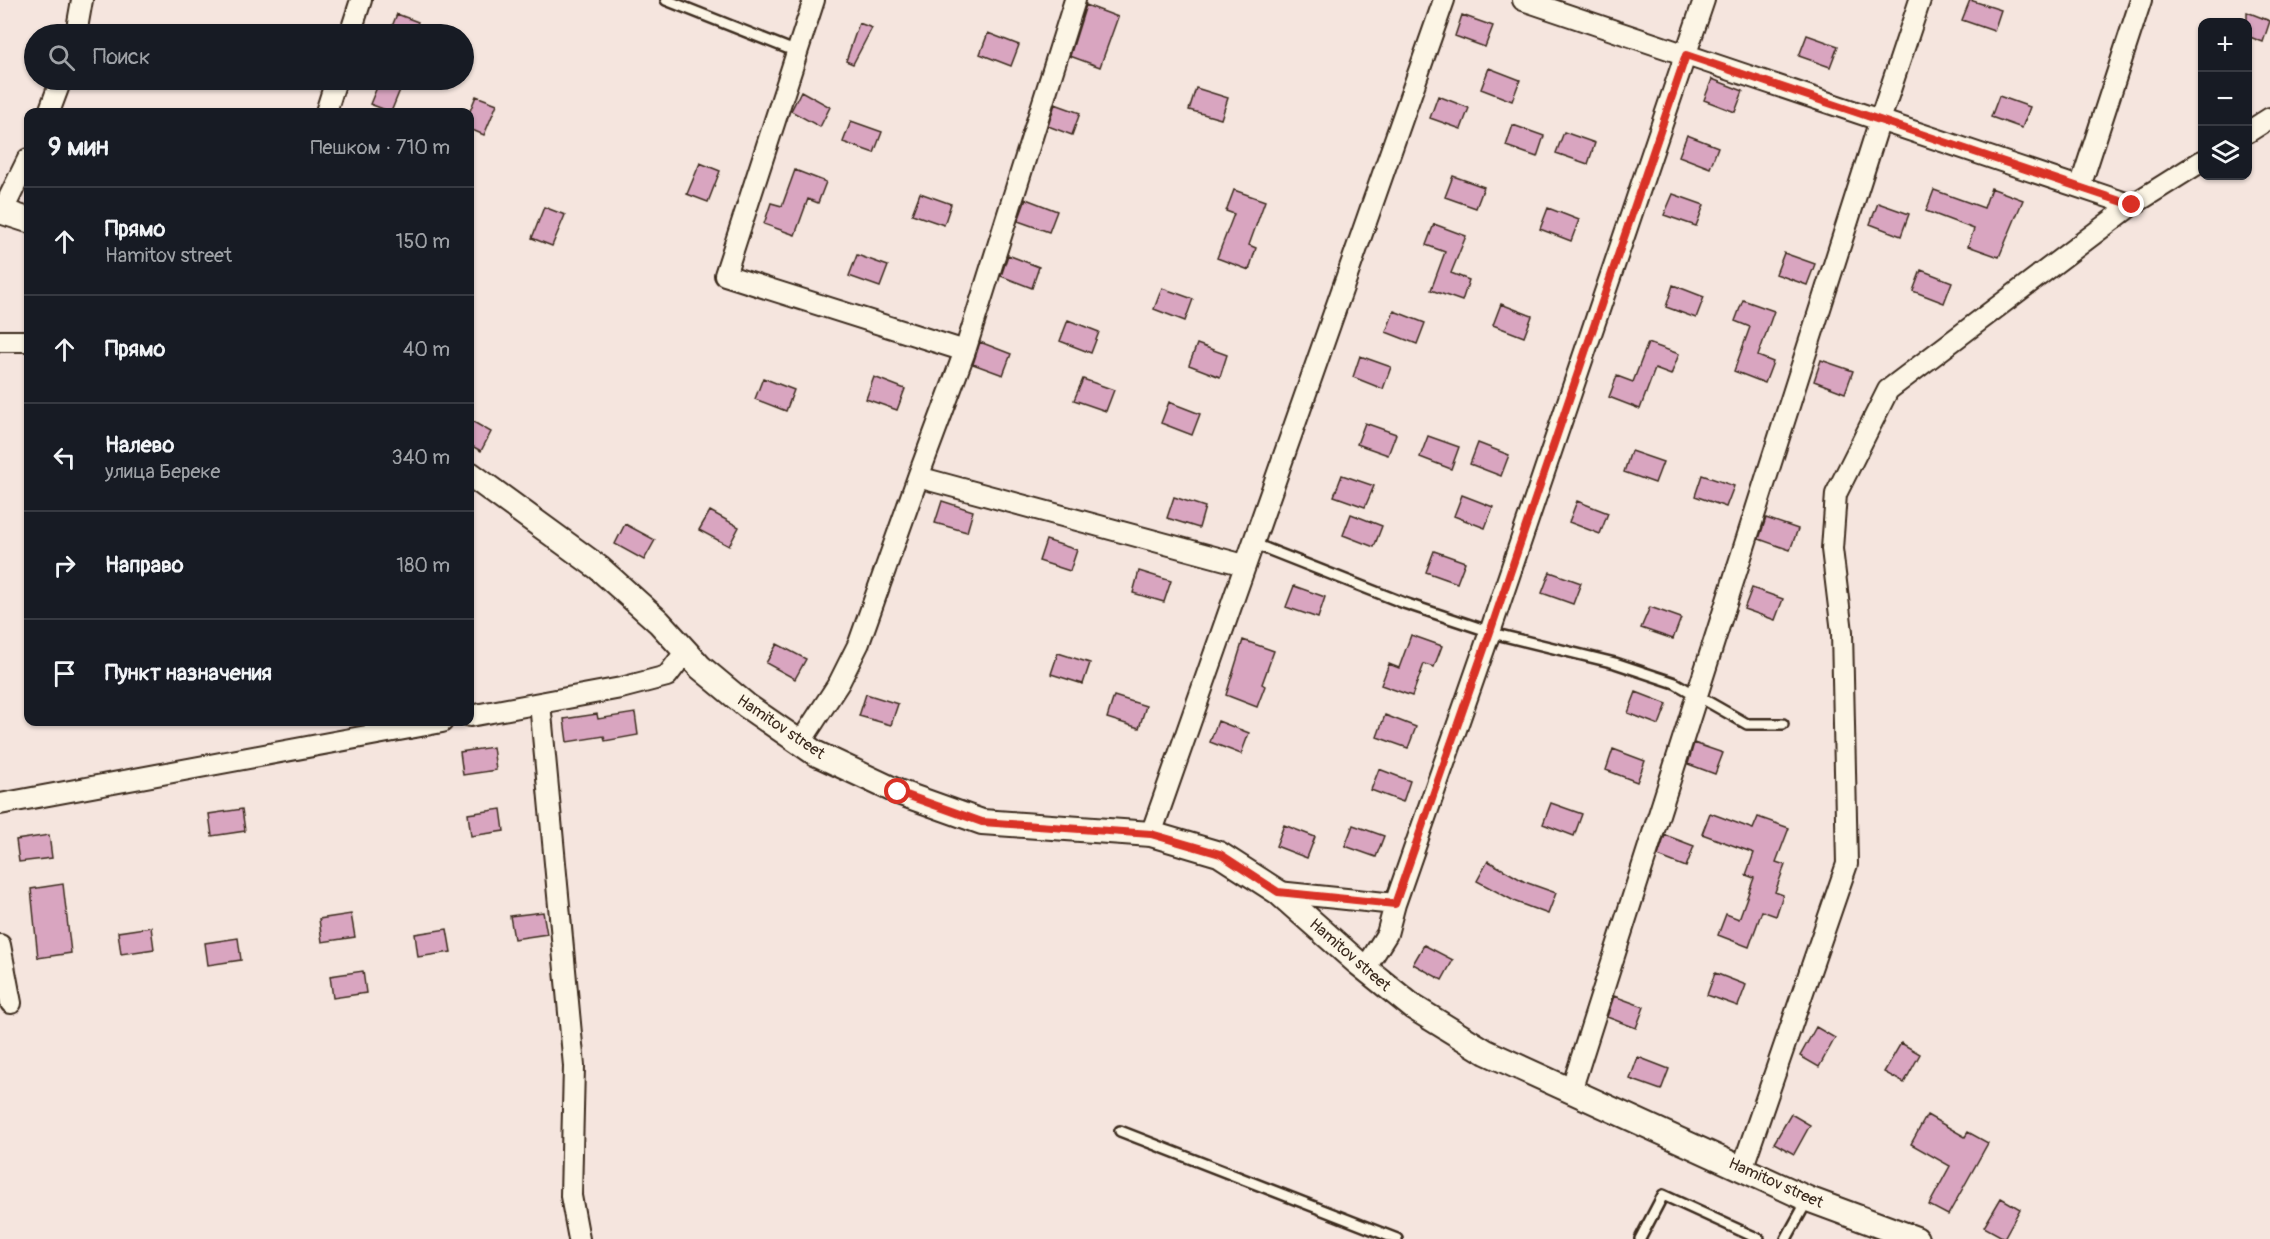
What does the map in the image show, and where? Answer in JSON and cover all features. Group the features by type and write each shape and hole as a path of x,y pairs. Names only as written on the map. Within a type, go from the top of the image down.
{"street":[{"path":"78,24 82,0"},
{"path":"353,24 361,0"},
{"path":"814,0 725,275 965,351"},
{"path":"800,743 839,683 859,643 965,351 1075,0"},
{"path":"1151,834 1444,0"},
{"path":"1523,0 2132,205"},
{"path":"1365,969 1387,934 1395,904 1490,632 1704,0"},
{"path":"1571,1090 1920,0"},
{"path":"2080,187 2141,0"},
{"path":"51,108 58,90"},
{"path":"327,108 333,90"},
{"path":"2252,129 2270,118"},
{"path":"1742,1169 1847,864 1842,632 1832,549 1836,494 1888,390 2132,205 2198,164"},
{"path":"24,167 1,212 24,219"},
{"path":"0,341 24,341"},
{"name":"Hamitov street","path":"474,477 599,568 747,706 815,753 898,792 982,822 1151,834 1220,854 1278,892 1365,969 1413,1007 1486,1052 1808,1199 1916,1239"},
{"path":"918,477 1244,565"},
{"path":"474,715 621,688 667,676 686,651"},
{"path":"540,703 574,1066 571,1196 579,1239"},
{"path":"0,804 420,726"},
{"path":"1278,892 1395,904"},
{"path":"0,945 11,1003"}],"lane":[{"path":"666,0 797,52"},
{"path":"1252,543 1404,603 1490,632 1615,663 1675,683 1747,724 1783,724"},
{"path":"1120,1131 1397,1239"},
{"path":"1640,1239 1663,1196 1759,1239"},
{"path":"1786,1239 1808,1199"}],"building":[{"path":"1970,0 2001,10 1994,31 1962,20"},
{"path":"1086,5 1118,17 1100,67 1070,56"},
{"path":"2247,12 2270,21 2263,42 2252,38 2252,18 2247,18"},
{"path":"397,14 418,22 417,24 393,24"},
{"path":"1462,15 1493,26 1485,47 1455,36"},
{"path":"859,23 872,28 853,64 846,61"},
{"path":"988,33 1019,45 1011,66 980,54"},
{"path":"1807,35 1838,46 1830,67 1799,56"},
{"path":"1489,68 1520,80 1512,101 1481,89"},
{"path":"1712,79 1743,91 1735,112 1704,100"},
{"path":"1196,88 1228,98 1221,119 1189,110"},
{"path":"376,90 400,90 393,108 380,108 370,104"},
{"path":"801,91 830,107 820,127 791,111"},
{"path":"476,96 497,104 484,135 474,131 474,108 471,108"},
{"path":"1438,96 1469,108 1461,129 1430,118"},
{"path":"1999,96 2030,107 2022,128 1991,117"},
{"path":"1055,104 1080,113 1072,135 1048,126"},
{"path":"851,121 882,132 874,153 843,142"},
{"path":"1513,125 1544,136 1537,157 1506,146"},
{"path":"1564,132 1595,143 1588,164 1556,153"},
{"path":"1687,135 1718,147 1710,168 1679,156"},
{"path":"700,163 720,171 708,202 687,194"},
{"path":"795,170 826,182 818,203 808,199 795,235 764,224 771,203 782,206"},
{"path":"1453,176 1484,187 1476,208 1445,197"},
{"path":"1991,188 2023,200 1999,257 1968,246 1974,229 1926,211 1934,190 1984,208"},
{"path":"1234,190 1265,201 1249,245 1256,248 1249,270 1217,258 1234,214 1226,211"},
{"path":"920,193 951,204 944,225 912,214"},
{"path":"1673,194 1704,205 1696,226 1664,215"},
{"path":"1026,199 1057,211 1049,232 1018,221"},
{"path":"1878,203 1909,214 1901,236 1870,224"},
{"path":"544,207 565,215 552,246 532,238"},
{"path":"1548,208 1579,220 1571,241 1540,229"},
{"path":"1434,224 1466,236 1451,273 1469,280 1462,301 1431,290 1445,252 1426,245"},
{"path":"1784,253 1815,264 1807,285 1776,274"},
{"path":"857,255 888,266 880,287 849,276"},
{"path":"1008,255 1039,267 1032,288 1001,276"},
{"path":"1921,270 1952,282 1944,303 1913,291"},
{"path":"1673,285 1704,297 1696,318 1666,307"},
{"path":"1162,288 1193,299 1185,321 1154,309"},
{"path":"1743,300 1774,311 1758,356 1773,362 1765,383 1734,371 1750,327 1735,321"},
{"path":"1501,304 1532,316 1524,337 1493,325"},
{"path":"1394,311 1425,323 1417,344 1386,332"},
{"path":"1068,320 1099,332 1091,353 1060,341"},
{"path":"980,342 1011,354 1003,375 973,364"},
{"path":"1648,343 1679,354 1671,375 1655,369 1640,409 1609,397 1617,376 1633,382"},
{"path":"1197,344 1227,355 1220,377 1189,365"},
{"path":"1360,356 1391,367 1383,389 1353,377"},
{"path":"1821,360 1853,371 1845,393 1814,381"},
{"path":"874,377 905,389 897,410 866,399"},
{"path":"763,378 794,390 786,411 755,399"},
{"path":"1083,379 1114,390 1106,411 1074,400"},
{"path":"1169,402 1200,414 1192,435 1161,423"},
{"path":"474,422 491,432 481,451 474,447"},
{"path":"1365,423 1396,434 1388,455 1357,444"},
{"path":"1428,436 1459,447 1451,469 1420,457"},
{"path":"1478,443 1509,455 1501,476 1470,464"},
{"path":"1631,451 1663,462 1655,483 1624,472"},
{"path":"1342,475 1374,486 1365,507 1334,496"},
{"path":"1702,475 1734,486 1726,507 1695,496"},
{"path":"1462,495 1493,507 1485,528 1454,516"},
{"path":"1174,497 1205,507 1199,528 1167,518"},
{"path":"942,501 973,511 967,532 935,523"},
{"path":"1577,501 1608,513 1600,534 1569,522"},
{"path":"710,511 739,527 729,546 699,530"},
{"path":"1351,514 1382,526 1374,547 1343,535"},
{"path":"1766,518 1798,529 1790,550 1759,539"},
{"path":"625,524 655,540 644,560 615,544"},
{"path":"1046,540 1077,550 1070,571 1039,561"},
{"path":"1434,551 1465,562 1457,583 1426,572"},
{"path":"1139,571 1171,581 1164,602 1133,593"},
{"path":"1550,572 1581,583 1573,604 1542,593"},
{"path":"1294,586 1325,597 1318,618 1286,607"},
{"path":"1752,588 1783,599 1775,620 1744,609"},
{"path":"1650,607 1681,618 1673,639 1641,628"},
{"path":"1411,635 1442,646 1434,667 1424,664 1412,696 1381,685 1389,664 1399,668"},
{"path":"1243,640 1274,651 1262,684 1265,686 1257,707 1226,695"},
{"path":"777,644 806,659 795,679 766,663"},
{"path":"1058,653 1090,663 1083,684 1051,674"},
{"path":"1636,692 1667,704 1659,725 1628,713"},
{"path":"866,694 898,704 891,725 859,716"},
{"path":"1114,696 1146,706 1139,728 1107,718"},
{"path":"635,713 638,735 605,741 604,736 567,742 564,719 597,714 598,719"},
{"path":"1385,715 1416,727 1408,748 1377,737"},
{"path":"1218,721 1249,733 1241,754 1210,742"},
{"path":"1694,743 1723,753 1715,774 1688,764"},
{"path":"493,747 496,770 463,775 460,752"},
{"path":"1613,749 1645,761 1637,782 1606,770"},
{"path":"1379,769 1410,781 1403,802 1371,790"},
{"path":"1551,803 1582,814 1574,836 1543,824"},
{"path":"242,809 245,831 212,836 209,814"},
{"path":"501,809 504,831 471,836 468,814"},
{"path":"1710,813 1753,829 1758,817 1789,828 1776,862 1785,865 1775,892 1783,895 1776,916 1762,911 1749,947 1718,935 1726,914 1739,919 1754,878 1746,875 1754,853 1702,834"},
{"path":"1284,825 1315,837 1307,858 1276,846"},
{"path":"1353,825 1384,836 1376,857 1345,846"},
{"path":"49,835 52,858 19,862 16,840"},
{"path":"1665,835 1694,846 1686,867 1658,856"},
{"path":"1488,861 1525,882 1556,893 1548,914 1516,902 1477,881"},
{"path":"63,884 71,953 38,958 31,889"},
{"path":"543,912 547,934 514,939 510,916"},
{"path":"351,914 355,937 322,942 319,919"},
{"path":"151,927 154,949 121,954 118,932"},
{"path":"447,929 451,952 418,957 415,934"},
{"path":"238,938 241,960 208,965 205,943"},
{"path":"1424,945 1453,960 1442,980 1413,964"},
{"path":"363,971 366,993 333,998 330,976"},
{"path":"1715,973 1746,985 1738,1006 1707,995"},
{"path":"1614,996 1644,1007 1636,1028 1607,1017"},
{"path":"1816,1027 1835,1038 1819,1067 1800,1056"},
{"path":"1901,1043 1920,1054 1904,1083 1884,1072"},
{"path":"1638,1057 1669,1069 1661,1090 1630,1079"},
{"path":"1791,1114 1810,1125 1794,1154 1774,1143"},
{"path":"1927,1115 1965,1137 1968,1132 1988,1143 1948,1215 1929,1205 1950,1166 1911,1144"},
{"path":"2001,1198 2020,1209 2004,1238 1984,1227"}],"route":[{"path":"898,792 982,822 1151,834 1220,854 1278,892 1395,904 1686,55 2132,205"}]}
